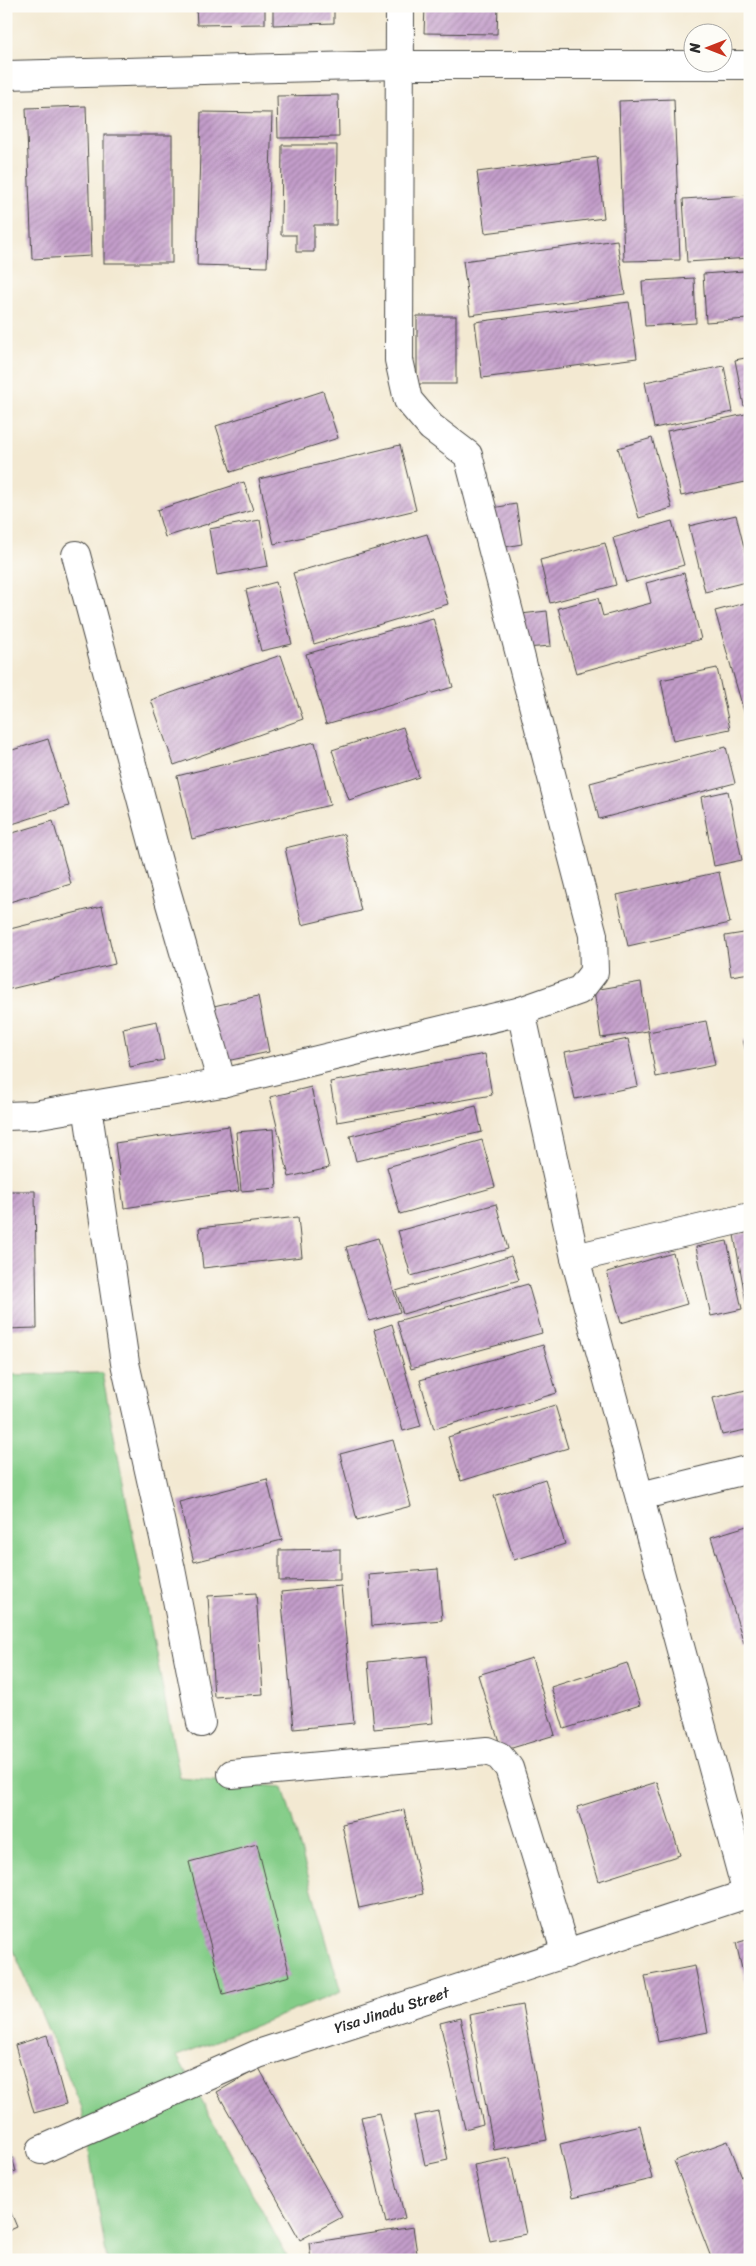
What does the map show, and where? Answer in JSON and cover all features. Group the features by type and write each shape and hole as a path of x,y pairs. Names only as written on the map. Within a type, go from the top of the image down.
{"street":[{"path":"6,1116 34,1115 222,1083 521,1011 580,990 594,972 593,935 468,455 431,427 408,400 399,360 400,6"},
{"path":"6,75 400,66 750,66"},
{"path":"76,555 157,860 222,1083"},
{"path":"521,1011 574,1258 748,1893"},
{"path":"87,1106 126,1363 202,1723"},
{"path":"574,1258 750,1218"},
{"path":"640,1496 750,1469"},
{"path":"232,1774 487,1751 499,1756 509,1768 566,1954"},
{"name":"Yisa Jinadu Street","path":"41,2150 154,2102 258,2054 748,1893"}],"green space":[{"path":"102,1373 180,1778 283,1787 341,1992 177,2056 289,2260 107,2260 82,2108 6,1933 6,1375"}],"building":[{"path":"196,6 265,6 265,24 197,25"},
{"path":"273,6 334,6 334,23 273,25"},
{"path":"425,6 498,6 497,34 424,33"},
{"path":"338,95 339,137 278,138 277,96"},
{"path":"674,99 680,260 624,261 619,101"},
{"path":"86,106 91,256 32,259 26,108"},
{"path":"201,112 272,113 267,267 197,265"},
{"path":"104,135 172,135 172,263 104,263"},
{"path":"282,145 337,145 336,225 314,225 314,252 296,252 296,235 281,235"},
{"path":"597,157 604,218 485,233 477,172"},
{"path":"750,195 750,258 687,262 683,199"},
{"path":"617,240 625,294 470,315 463,261"},
{"path":"744,271 748,319 706,322 703,274"},
{"path":"694,278 696,323 645,326 642,281"},
{"path":"629,302 637,358 482,378 475,322"},
{"path":"417,316 456,316 456,384 417,384"},
{"path":"750,357 750,405 744,406 735,360"},
{"path":"724,366 733,412 654,428 645,382"},
{"path":"323,391 338,438 231,472 216,426"},
{"path":"750,413 750,481 681,496 667,431"},
{"path":"652,438 672,508 639,518 618,448"},
{"path":"400,445 416,510 274,544 259,479"},
{"path":"244,482 253,510 165,537 157,510"},
{"path":"516,504 522,544 499,548 492,508"},
{"path":"736,515 750,571 750,581 705,592 689,526"},
{"path":"260,520 268,566 217,575 209,529"},
{"path":"672,521 684,565 626,582 613,538"},
{"path":"427,534 448,604 314,644 293,573"},
{"path":"605,543 616,585 550,603 540,560"},
{"path":"684,573 701,639 576,673 558,608 598,598 603,616 651,603 646,583"},
{"path":"276,582 292,644 261,651 246,590"},
{"path":"749,602 750,605 749,729 715,611"},
{"path":"547,611 551,646 525,648 521,614"},
{"path":"433,618 453,687 326,724 306,654"},
{"path":"281,655 303,719 174,765 151,700"},
{"path":"717,668 730,729 673,741 661,680"},
{"path":"403,727 419,777 349,800 332,750"},
{"path":"48,739 69,806 6,826 6,752"},
{"path":"315,742 330,805 192,839 177,776"},
{"path":"726,747 735,783 599,819 590,783"},
{"path":"728,791 742,860 714,866 701,797"},
{"path":"53,821 71,884 6,903 6,835"},
{"path":"344,834 361,911 302,925 285,848"},
{"path":"719,872 730,923 628,946 617,895"},
{"path":"102,906 115,964 6,990 6,930"},
{"path":"750,932 750,973 731,976 725,936"},
{"path":"641,982 648,1031 601,1038 594,990"},
{"path":"258,996 269,1052 217,1063 205,1008"},
{"path":"157,1021 164,1060 130,1067 123,1028"},
{"path":"706,1021 715,1065 656,1077 648,1032"},
{"path":"628,1039 638,1086 575,1099 565,1052"},
{"path":"750,1039 750,1064 749,1064 743,1040"},
{"path":"485,1054 492,1095 337,1122 330,1082"},
{"path":"311,1087 329,1168 289,1177 270,1097"},
{"path":"476,1106 482,1132 356,1161 350,1136"},
{"path":"229,1126 239,1191 124,1208 115,1143"},
{"path":"273,1129 277,1188 241,1191 236,1132"},
{"path":"482,1140 495,1187 400,1214 387,1167"},
{"path":"6,1191 35,1191 37,1328 6,1329"},
{"path":"496,1204 508,1249 411,1276 398,1231"},
{"path":"298,1217 302,1257 203,1268 199,1228"},
{"path":"750,1232 750,1313 748,1313 734,1235"},
{"path":"378,1238 400,1312 369,1321 346,1247"},
{"path":"727,1241 742,1309 711,1316 696,1247"},
{"path":"673,1253 687,1304 621,1323 607,1272"},
{"path":"511,1256 519,1280 403,1314 396,1291"},
{"path":"528,1284 542,1333 411,1369 397,1321"},
{"path":"392,1324 421,1426 403,1431 374,1330"},
{"path":"543,1345 557,1393 434,1429 420,1380"},
{"path":"750,1389 750,1429 722,1435 713,1398"},
{"path":"555,1405 568,1448 461,1481 448,1437"},
{"path":"393,1440 411,1506 357,1520 340,1454"},
{"path":"267,1479 282,1540 194,1562 179,1502"},
{"path":"545,1479 565,1544 514,1560 494,1496"},
{"path":"750,1525 750,1642 744,1643 711,1537"},
{"path":"340,1549 340,1580 279,1581 279,1550"},
{"path":"438,1569 442,1620 372,1626 369,1575"},
{"path":"341,1586 354,1723 294,1729 281,1592"},
{"path":"256,1593 263,1694 214,1697 208,1596"},
{"path":"427,1656 433,1723 374,1729 368,1662"},
{"path":"532,1658 555,1735 502,1751 478,1675"},
{"path":"627,1663 640,1705 564,1729 551,1687"},
{"path":"657,1782 680,1855 599,1881 577,1807"},
{"path":"404,1810 423,1894 359,1908 342,1824"},
{"path":"257,1844 290,1976 223,1994 189,1862"},
{"path":"750,1939 750,1995 748,1995 736,1943"},
{"path":"695,1966 708,2032 658,2042 645,1976"},
{"path":"522,2005 547,2140 494,2150 469,2015"},
{"path":"460,2018 483,2124 465,2129 440,2023"},
{"path":"47,2035 66,2104 34,2113 15,2045"},
{"path":"259,2068 342,2217 300,2240 217,2092"},
{"path":"438,2111 448,2160 425,2165 414,2116"},
{"path":"379,2113 405,2218 386,2223 361,2117"},
{"path":"640,2125 652,2179 572,2198 560,2144"},
{"path":"728,2141 750,2197 750,2260 712,2260 674,2161"},
{"path":"11,2154 16,2171 6,2174 6,2155"},
{"path":"510,2158 526,2234 490,2241 474,2165"},
{"path":"6,2201 17,2227 6,2232"},
{"path":"413,2227 418,2260 311,2260 309,2243"}]}
